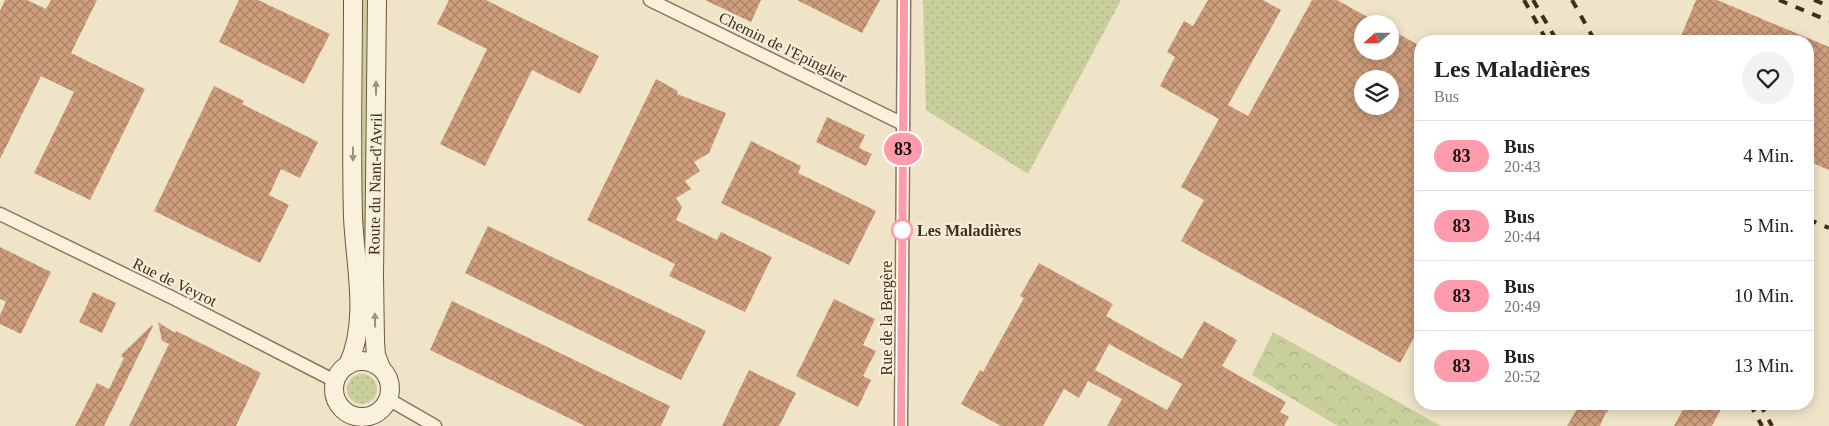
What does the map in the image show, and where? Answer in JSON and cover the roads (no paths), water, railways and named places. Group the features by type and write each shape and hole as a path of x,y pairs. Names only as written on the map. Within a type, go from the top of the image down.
{"main road":[{"name":"Route du Nant-d'Avril","path":"348,364 356,341 358,302 353,218 353,0"},
{"name":"Route du Nant-d'Avril","path":"377,0 374,313 376,348 380,368"},
{"path":"363,361 380,368 388,379 390,386 379,412 365,416 352,415 348,418 335,396 335,381 339,374 348,364 363,361"}],"street":[{"name":"Chemin de l'Epinglier","path":"650,0 903,124"},
{"name":"Rue de la Bergère","path":"901,426 904,0"},
{"name":"Rue de Veyrot","path":"0,214 172,298 335,381"},
{"path":"379,412 435,426"}],"railway":[{"path":"1524,0 1544,35"},
{"path":"1533,0 1553,35"},
{"path":"1572,0 1592,35"},
{"path":"1779,0 1829,21"},
{"path":"1814,0 1829,6"},
{"path":"1814,222 1829,228"},
{"path":"1753,410 1762,426"},
{"path":"1763,410 1772,426"}],"place":[{"name":"Les Maladières","path":"902,230"}]}
